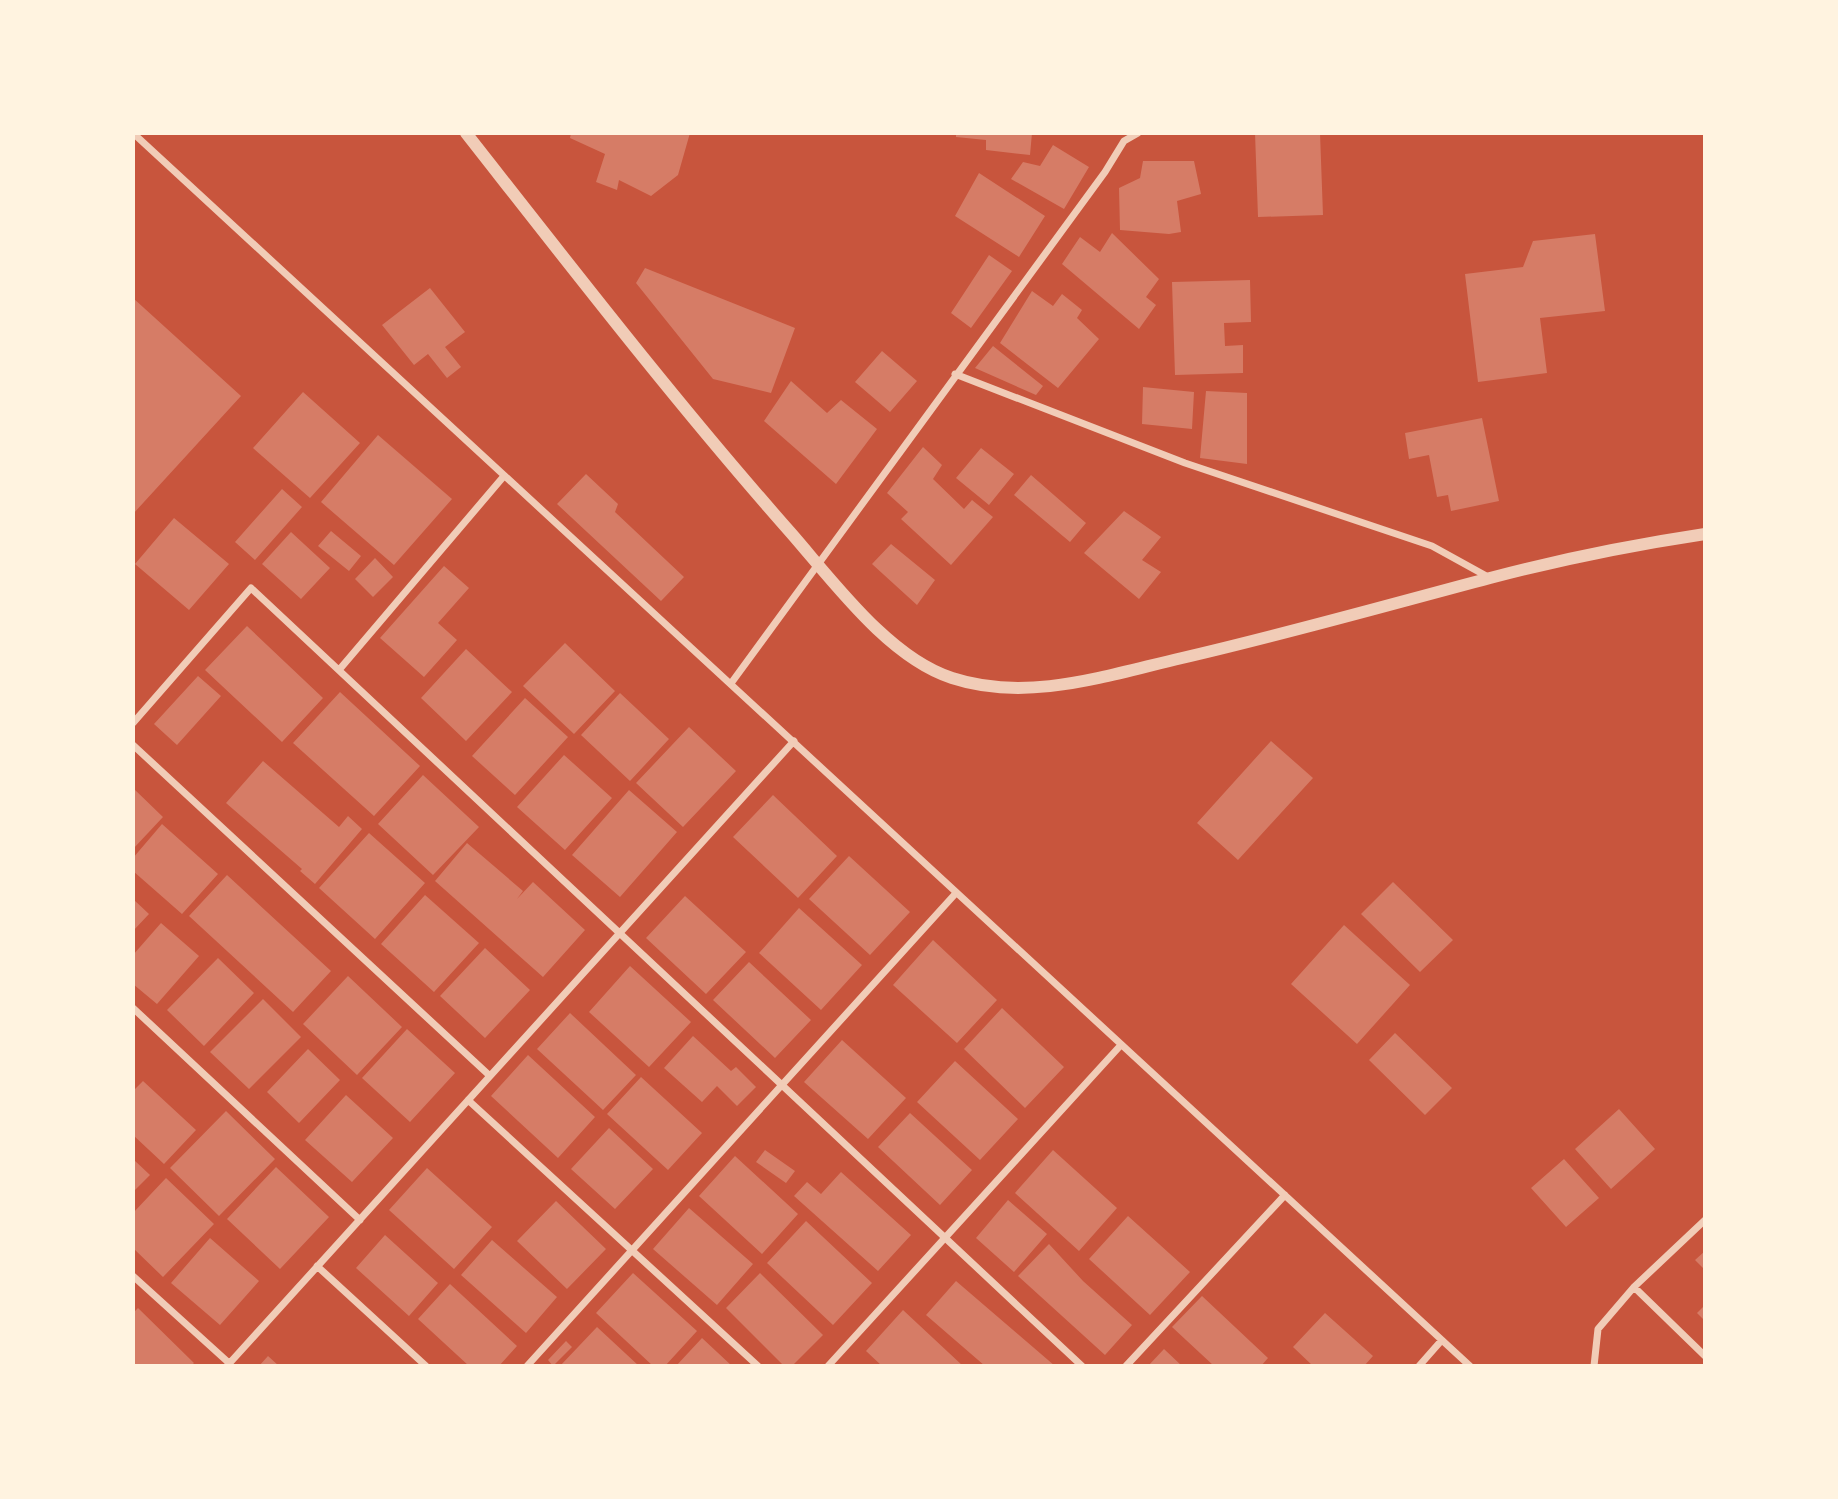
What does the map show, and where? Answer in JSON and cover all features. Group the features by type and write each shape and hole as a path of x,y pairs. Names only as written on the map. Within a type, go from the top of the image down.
{"street":[{"path":"133,133 732,682 1120,1046 1469,1366"},
{"path":"466,133 732,467 820,566 897,649 951,678 1020,689 1069,684 1281,636 1601,550 1705,534"},
{"path":"732,682 820,566 955,374 1105,172 1123,137 1138,133"},
{"path":"955,374 1185,463 1432,547 1490,578"},
{"path":"339,670 505,476"},
{"path":"133,723 251,589 1082,1366"},
{"path":"133,1276 228,1365 794,741"},
{"path":"133,745 490,1076"},
{"path":"527,1366 956,893"},
{"path":"133,1008 360,1220"},
{"path":"828,1366 1120,1046"},
{"path":"468,1100 758,1366"},
{"path":"1126,1366 1285,1195"},
{"path":"1594,1366 1598,1329 1634,1287 1705,1220"},
{"path":"317,1266 426,1366"},
{"path":"1634,1287 1705,1356"},
{"path":"1419,1366 1441,1341"}],"building":[{"path":"571,133 690,133 678,175 651,196 619,180 617,190 596,182 605,154 570,138"},
{"path":"956,133 1032,133 1030,155 986,150 986,140 956,137"},
{"path":"1255,133 1320,133 1323,215 1258,217"},
{"path":"1053,145 1089,167 1064,209 1011,179 1023,162 1040,166"},
{"path":"1143,161 1194,161 1201,194 1177,201 1181,232 1169,234 1120,230 1119,188 1140,178"},
{"path":"979,173 1045,216 1019,257 955,216"},
{"path":"1112,233 1159,279 1146,297 1156,305 1139,329 1062,264 1080,237 1100,252"},
{"path":"1595,234 1605,311 1540,318 1547,373 1478,382 1465,274 1523,267 1533,241"},
{"path":"989,255 1012,271 971,328 951,313"},
{"path":"645,268 795,328 771,393 713,379 636,283"},
{"path":"1250,280 1251,322 1224,323 1225,346 1243,345 1243,373 1175,375 1172,282"},
{"path":"430,288 465,332 445,347 461,367 447,378 428,354 414,365 382,325"},
{"path":"1032,291 1053,306 1062,294 1082,310 1077,318 1099,339 1058,388 1000,343"},
{"path":"133,298 241,396 133,514"},
{"path":"993,346 1043,386 1036,395 975,368"},
{"path":"882,351 917,381 890,412 855,382"},
{"path":"791,381 827,413 841,400 877,429 836,484 764,421"},
{"path":"1143,387 1194,392 1192,429 1142,424"},
{"path":"1206,391 1247,393 1247,464 1200,458"},
{"path":"303,392 360,443 310,498 253,448"},
{"path":"1482,418 1499,501 1451,511 1448,495 1437,497 1429,455 1409,459 1405,433"},
{"path":"378,435 452,499 394,565 321,502"},
{"path":"923,447 942,465 933,479 964,509 972,500 993,517 951,565 901,519 908,512 887,493"},
{"path":"981,448 1014,474 989,505 956,478"},
{"path":"586,474 618,504 615,512 684,577 661,601 557,504"},
{"path":"1031,475 1086,523 1070,542 1014,495"},
{"path":"282,489 302,507 255,560 235,542"},
{"path":"1124,511 1161,537 1142,560 1161,572 1139,599 1084,553"},
{"path":"174,518 229,564 189,610 135,564"},
{"path":"331,531 361,556 349,571 318,546"},
{"path":"291,532 330,568 301,599 262,564"},
{"path":"891,544 935,580 917,605 872,564"},
{"path":"375,558 393,577 373,597 355,579"},
{"path":"444,566 469,588 438,623 457,640 424,677 380,638"},
{"path":"247,626 323,698 282,742 205,670"},
{"path":"565,643 615,691 574,734 523,686"},
{"path":"466,649 512,692 466,741 421,698"},
{"path":"198,676 221,696 177,745 154,724"},
{"path":"340,692 420,766 374,816 293,743"},
{"path":"620,693 669,739 630,781 581,735"},
{"path":"525,698 568,737 515,795 472,756"},
{"path":"689,727 736,771 683,827 636,783"},
{"path":"1271,741 1313,778 1238,860 1197,823"},
{"path":"564,755 612,798 565,850 517,807"},
{"path":"263,761 339,827 348,816 362,829 315,884 300,871 302,869 226,803"},
{"path":"423,775 479,827 433,875 378,824"},
{"path":"133,788 163,817 133,849"},
{"path":"629,790 677,832 620,897 572,855"},
{"path":"773,795 837,856 798,898 733,837"},
{"path":"162,824 218,874 182,914 133,871 133,858"},
{"path":"369,833 425,883 375,939 319,888"},
{"path":"467,843 523,891 517,899 533,882 585,930 543,977 435,881"},
{"path":"849,856 910,912 870,955 809,899"},
{"path":"227,875 331,971 293,1012 189,916"},
{"path":"1393,882 1453,940 1420,972 1361,914"},
{"path":"425,895 479,943 434,992 381,944"},
{"path":"685,896 746,952 706,994 646,938"},
{"path":"133,899 149,914 133,931"},
{"path":"799,908 862,965 821,1010 759,953"},
{"path":"161,923 199,956 157,1004 133,984 133,955"},
{"path":"1344,925 1410,985 1357,1044 1291,984"},
{"path":"933,940 997,1000 957,1043 893,985"},
{"path":"485,948 530,990 485,1038 440,996"},
{"path":"218,958 254,993 204,1046 167,1010"},
{"path":"749,962 811,1020 775,1058 713,1000"},
{"path":"630,966 691,1022 649,1067 589,1012"},
{"path":"348,976 402,1027 357,1075 303,1024"},
{"path":"263,999 301,1037 249,1089 210,1052"},
{"path":"1002,1008 1064,1067 1025,1108 964,1049"},
{"path":"570,1013 636,1075 603,1110 537,1049"},
{"path":"407,1029 455,1073 410,1122 362,1078"},
{"path":"1395,1033 1452,1088 1425,1115 1369,1060"},
{"path":"693,1036 731,1071 736,1067 756,1087 737,1106 717,1086 702,1102 664,1068"},
{"path":"842,1040 906,1098 868,1139 804,1082"},
{"path":"308,1049 340,1080 299,1123 267,1092"},
{"path":"528,1055 595,1117 558,1158 491,1096"},
{"path":"955,1061 1018,1119 980,1160 917,1102"},
{"path":"641,1077 702,1133 668,1170 607,1114"},
{"path":"143,1081 196,1130 164,1164 133,1135 133,1091"},
{"path":"346,1095 393,1138 352,1182 305,1140"},
{"path":"1619,1109 1655,1149 1611,1189 1575,1149"},
{"path":"226,1111 275,1159 219,1216 170,1168"},
{"path":"910,1113 972,1170 940,1205 878,1147"},
{"path":"609,1128 653,1169 615,1209 571,1169"},
{"path":"765,1150 795,1171 786,1183 756,1162"},
{"path":"1053,1150 1117,1208 1079,1251 1015,1193"},
{"path":"735,1156 798,1214 762,1254 699,1196"},
{"path":"133,1159 150,1175 133,1192"},
{"path":"1564,1159 1599,1198 1566,1227 1531,1188"},
{"path":"276,1167 329,1217 280,1269 227,1219"},
{"path":"427,1168 492,1227 454,1269 389,1210"},
{"path":"841,1172 911,1235 878,1271 794,1196 807,1182 821,1194"},
{"path":"166,1178 214,1224 163,1277 133,1248 133,1213"},
{"path":"1008,1200 1047,1234 1014,1272 976,1238"},
{"path":"556,1201 606,1249 567,1289 517,1241"},
{"path":"689,1208 753,1264 717,1305 653,1249"},
{"path":"1128,1216 1190,1272 1150,1315 1089,1259"},
{"path":"806,1221 872,1283 833,1325 767,1263"},
{"path":"385,1235 438,1283 409,1316 356,1268"},
{"path":"210,1238 259,1281 220,1325 171,1283"},
{"path":"492,1240 557,1297 526,1333 461,1275"},
{"path":"1049,1244 1083,1281 1132,1325 1105,1355 1018,1276"},
{"path":"1705,1251 1705,1270 1695,1260"},
{"path":"633,1273 697,1331 665,1366 653,1366 596,1313"},
{"path":"760,1273 823,1335 792,1366 784,1366 726,1308"},
{"path":"956,1281 1055,1366 985,1366 926,1315"},
{"path":"450,1284 517,1346 499,1366 469,1366 418,1319"},
{"path":"1202,1296 1268,1358 1261,1366 1214,1366 1172,1327"},
{"path":"1705,1305 1705,1321 1697,1313"},
{"path":"138,1308 194,1363 191,1366 133,1366 133,1313"},
{"path":"903,1310 963,1366 882,1366 866,1351"},
{"path":"1325,1313 1373,1356 1364,1366 1313,1366 1293,1347"},
{"path":"597,1327 639,1366 560,1366"},
{"path":"702,1338 732,1366 676,1366"},
{"path":"566,1341 572,1347 553,1366 548,1360"},
{"path":"1164,1349 1182,1366 1148,1366"},
{"path":"268,1356 279,1366 259,1366"}]}
